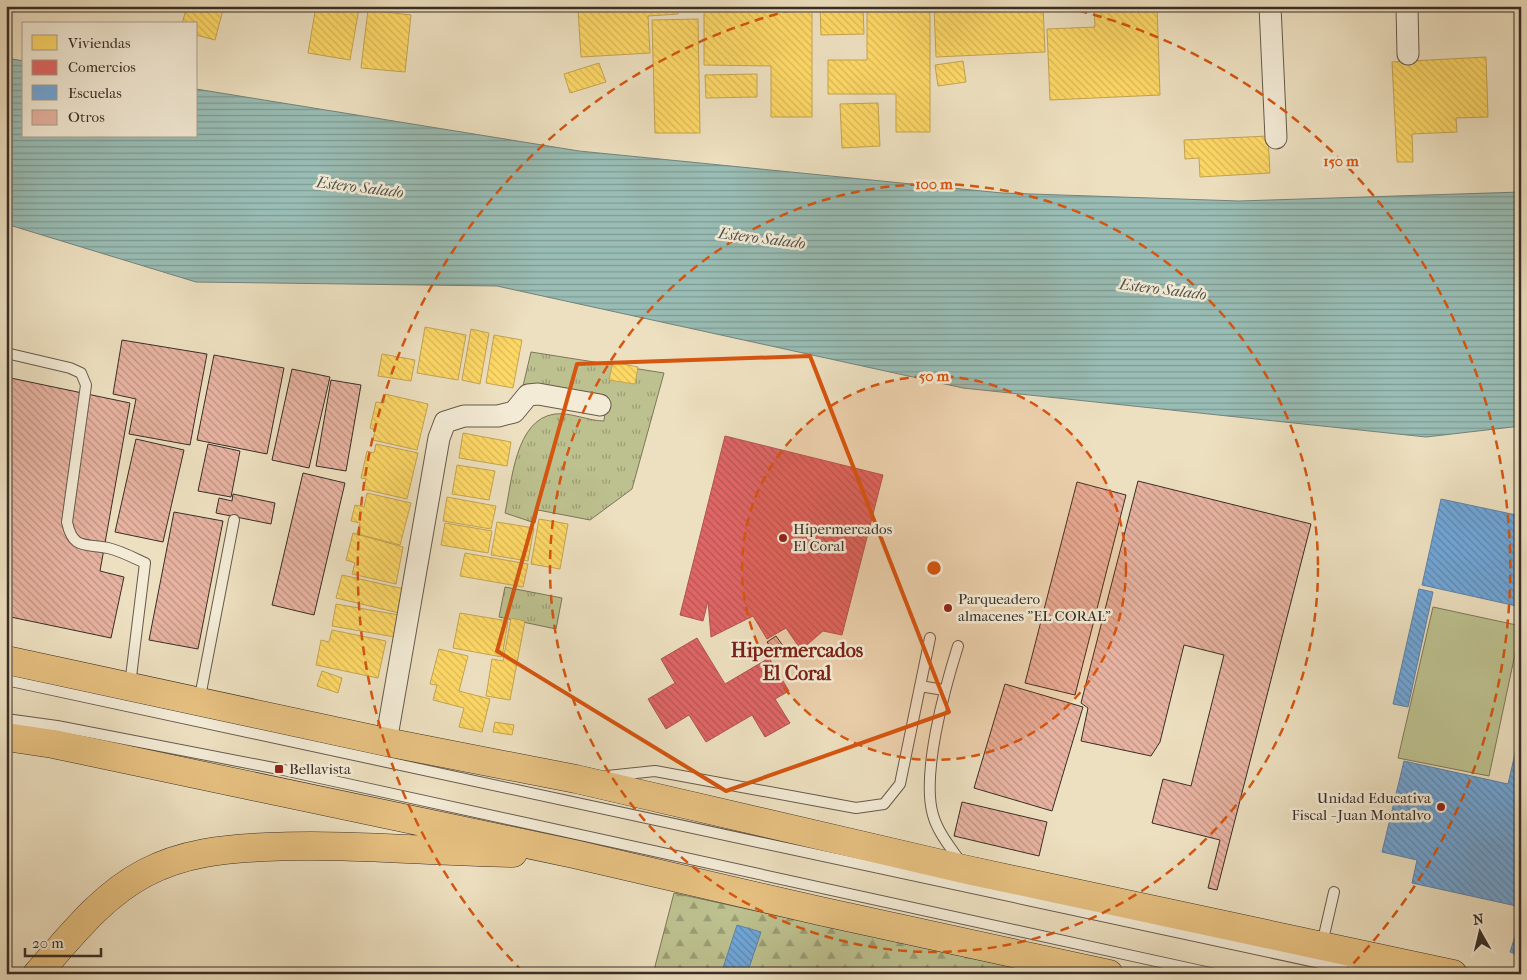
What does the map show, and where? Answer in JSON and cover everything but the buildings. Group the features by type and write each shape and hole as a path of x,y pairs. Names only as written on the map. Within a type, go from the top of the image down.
{"main road":[{"path":"7,665 130,688 576,780 968,870 1453,974"},
{"path":"6,737 53,744 574,854 820,911 1108,974"},
{"path":"37,974 83,922 111,895 144,874 168,862 202,852 296,846 471,853 574,854"}],"street":[{"path":"1270,6 1276,138"},
{"path":"1407,6 1408,54"},
{"path":"386,742 439,438 445,422 464,416 498,416 514,412 528,395 538,394 600,404"}],"lane":[{"path":"6,353 70,368 81,373 86,385 67,522 70,536 81,545 108,548 145,563 130,688"},
{"path":"199,702 234,520"},
{"path":"576,780 655,771 856,808 884,804 900,784 930,638"},
{"path":"958,646 944,690 928,791 933,816 943,838 968,870"},
{"path":"7,665 1371,974"},
{"path":"920,686 944,690"},
{"path":"6,719 57,726 279,768 1215,974"},
{"path":"1322,945 1334,892"}],"highlighted area":[{"path":"810,356 949,712 726,791 497,651 577,364"}],"green space":[{"path":"531,352 664,373 632,489 590,520 538,510 535,523 505,513 513,469 523,439 531,427 542,418 555,414 567,414 604,421 606,403 523,386"},
{"path":"505,587 562,598 556,629 499,617"},
{"path":"1433,607 1521,626 1489,776 1398,758"},
{"path":"674,893 1044,974 653,974"}],"water":[{"name":"Estero Salado","path":"6,58 22,61 22,138 198,138 198,89 579,151 1002,193 1239,201 1521,192 1521,426 1426,437 963,388 497,286 196,282 6,224"}],"place":[{"name":"Hipermercados El Coral","path":"783,538"},
{"name":"Parqueadero almacenes \"EL CORAL\"","path":"948,608"},
{"name":"Bellavista","path":"279,769"},
{"name":"Unidad Educativa Fiscal - Juan Montalvo","path":"1441,807"}],"district":[{"name":"Hipermercados El Coral","path":"797,662"}]}
